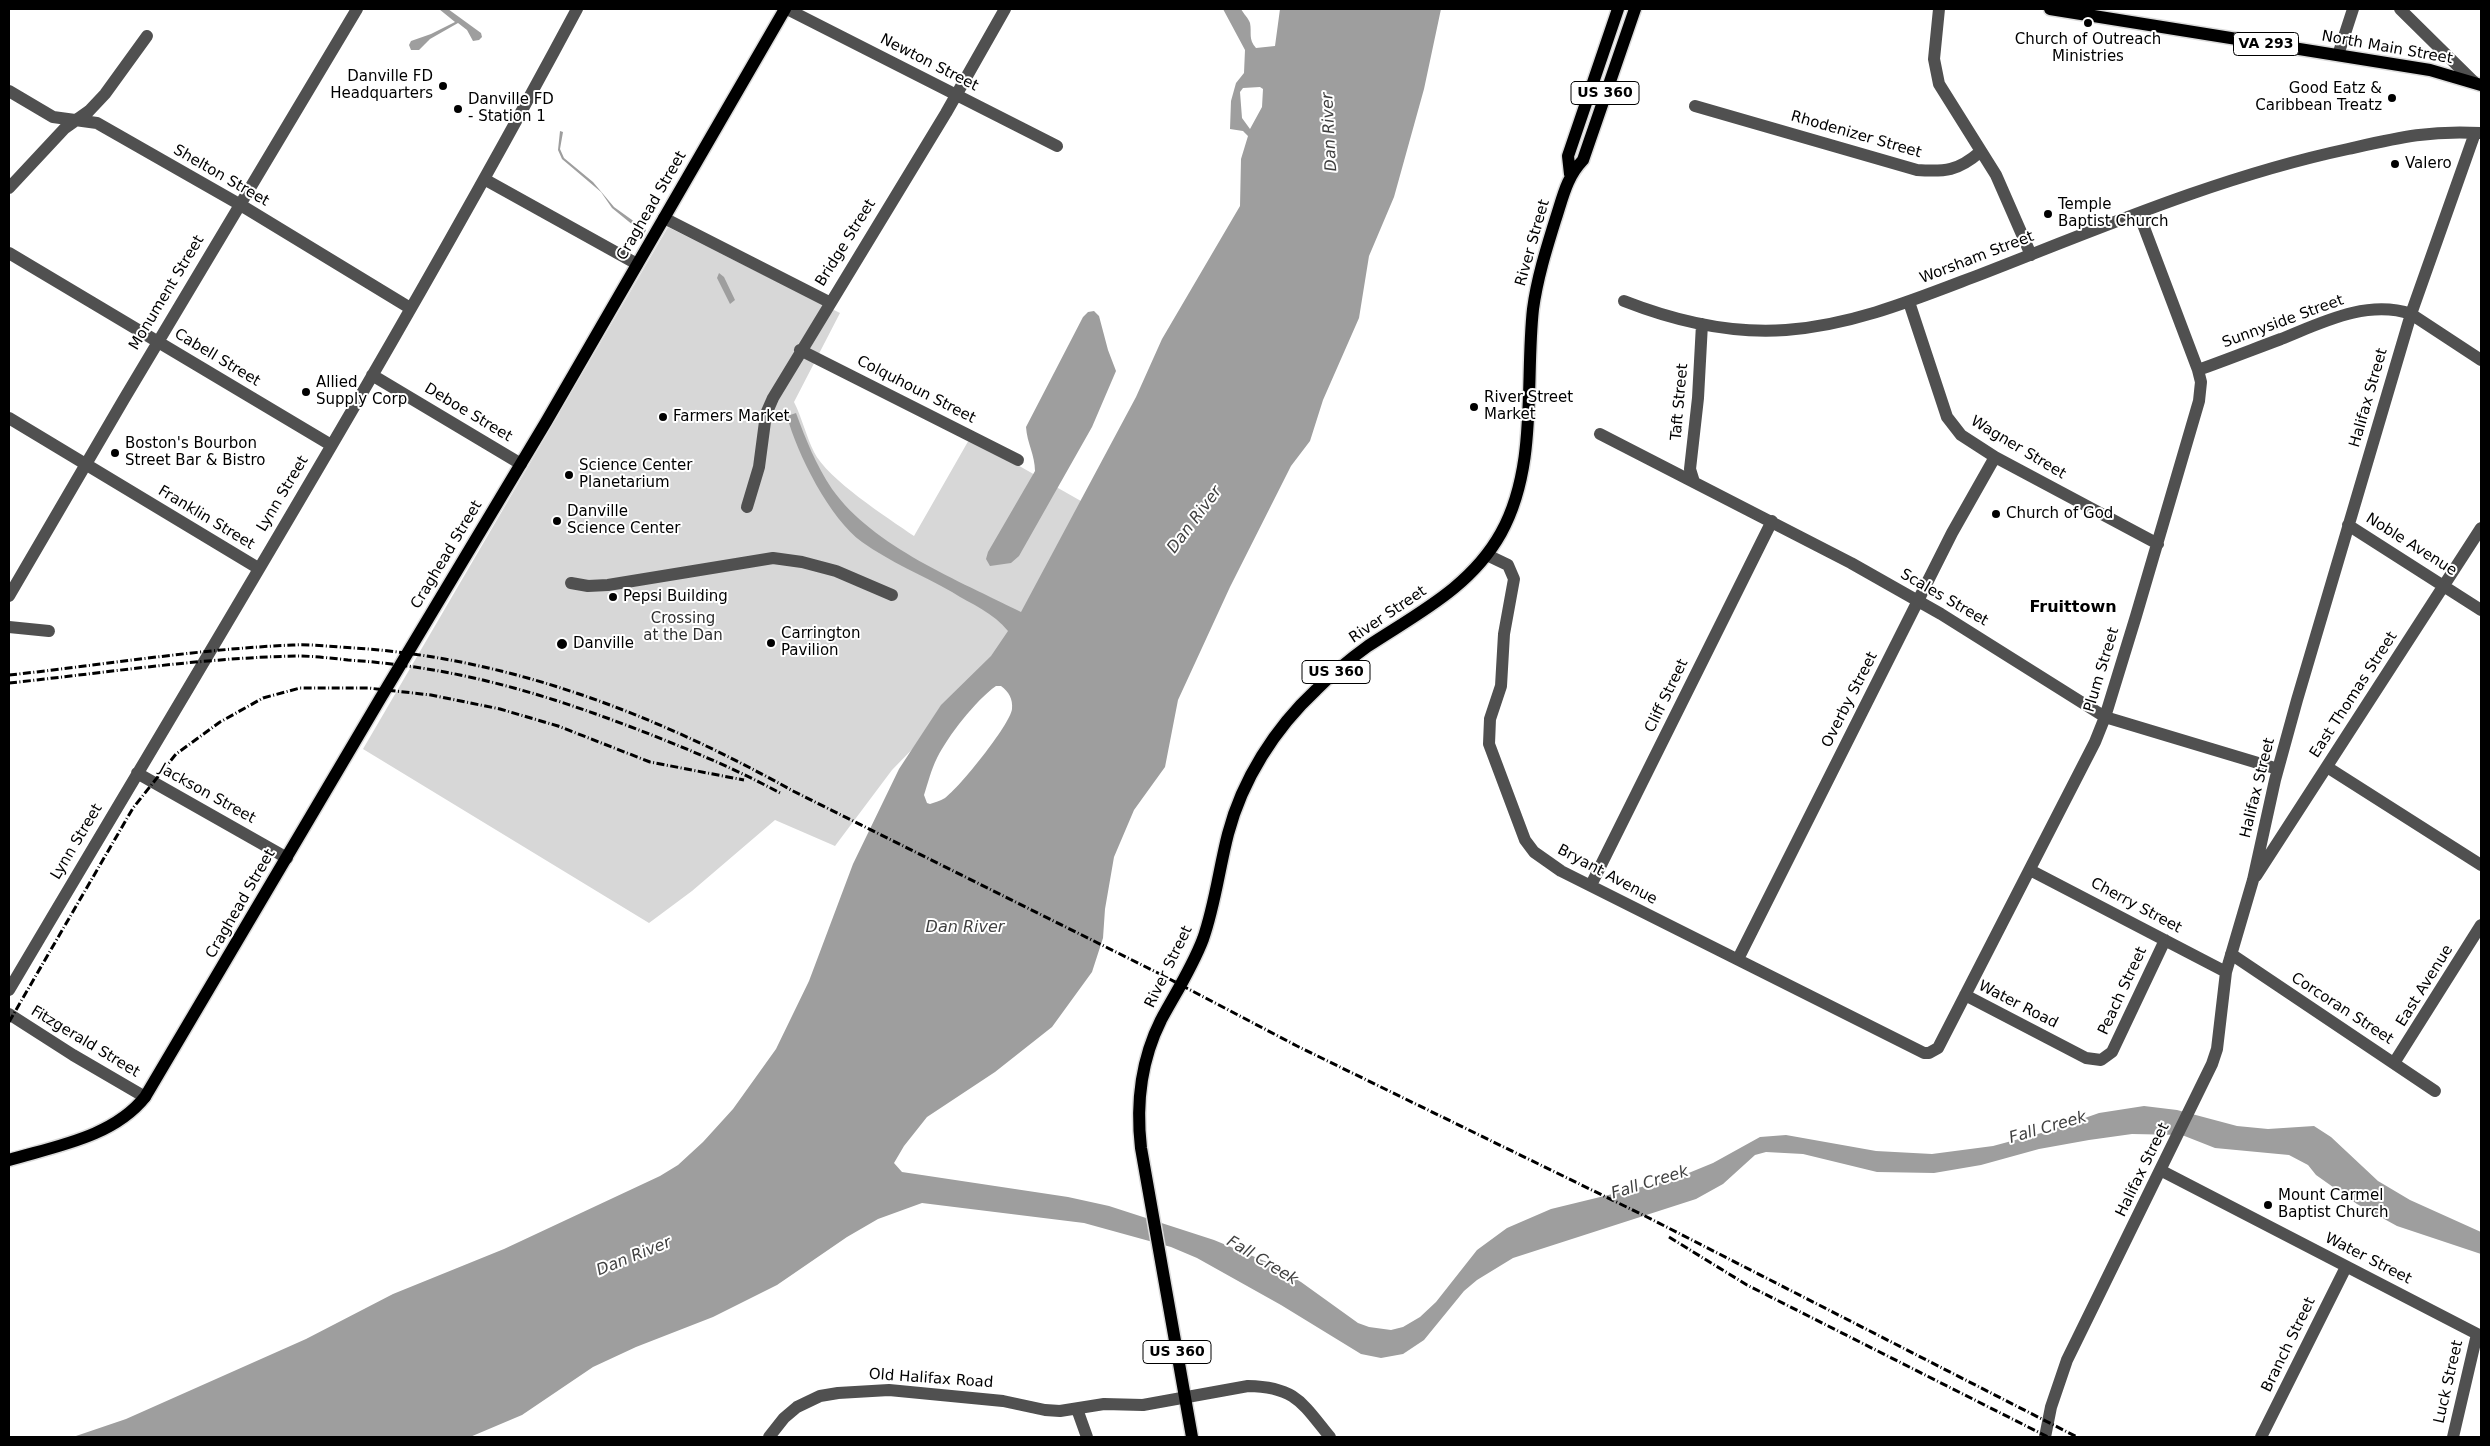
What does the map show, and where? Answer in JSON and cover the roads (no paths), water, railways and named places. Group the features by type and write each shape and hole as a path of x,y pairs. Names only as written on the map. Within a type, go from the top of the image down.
{"main road":[{"name":"Craghead Street","path":"9,1160 108,1128 131,1113 146,1097 521,464 786,9"},
{"name":"River Street","path":"1186,1396 1151,1206 1139,1127 1141,1088 1145,1067 1159,1025 1201,943 1209,922 1228,832 1253,772 1278,731 1316,690 1366,648 1452,591 1487,555 1508,517 1522,471 1533,310 1537,284 1570,174 1568,156 1618,9"},
{"name":"River Street","path":"1570,174 1583,160 1635,9"},
{"name":"North Main Street","path":"2050,9 2430,70 2478,83"},
{"name":"US 360","path":"1186,1396 1192,1437"}],"street":[{"name":"Lynn Street","path":"9,990 372,375 578,9"},
{"name":"Newton Street","path":"786,9 1057,146"},
{"name":"Bridge Street","path":"747,507 759,467 766,414 772,398 956,95 1005,9"},
{"path":"1939,9 1935,39 1937,75 1953,109 2006,194 2031,255"},
{"path":"2338,55 2353,9"},
{"path":"2400,9 2478,83"},
{"name":"Monument Street","path":"9,596 352,10"},
{"path":"9,188 40,152 76,119 89,111 105,94 147,36"},
{"name":"Shelton Street","path":"9,91 53,117 97,123 239,204 410,308"},
{"name":"Rhodenizer Street","path":"1695,106 1917,170 1949,170 1961,166 1980,152"},
{"name":"Worsham Street","path":"1624,301 1665,316 1702,324 1757,330 1812,328 1849,321 1909,302 2237,178 2318,155 2413,134 2434,132 2478,133"},
{"name":"Halifax Street","path":"2045,1437 2051,1407 2067,1360 2200,1091 2217,1049 2226,972 2253,880 2278,769 2411,314 2478,133"},
{"path":"484,179 637,264"},
{"name":"Plum Street","path":"1903,1042 1924,1053 1934,1052 1938,1048 2095,742 2105,717 2158,544 2199,401 2201,382 2198,370 2139,214"},
{"path":"664,218 829,302"},
{"name":"Cabell Street","path":"9,253 331,444"},
{"name":"Wagner Street","path":"1909,302 1947,417 1961,435 1995,456 2158,544"},
{"name":"Sunnyside Street","path":"2198,370 2346,314 2380,310 2411,314"},
{"path":"2411,314 2481,360"},
{"name":"Taft Street","path":"1694,482 1690,469 1698,398 1702,324"},
{"name":"Colquhoun Street","path":"800,350 1018,460"},
{"name":"Deboe Street","path":"372,375 521,464"},
{"name":"Franklin Street","path":"9,418 258,568"},
{"name":"Scales Street","path":"1600,434 1772,522 1918,601 2105,717 2278,769"},
{"name":"Overby Street","path":"1738,959 1918,601 1995,456"},
{"name":"Cliff Street","path":"1591,886 1772,522"},
{"name":"Noble Avenue","path":"2348,525 2481,610"},
{"name":"East Thomas Street","path":"2253,880 2481,528"},
{"name":"Bryant Avenue","path":"1487,555 1508,565 1514,579 1504,634 1500,686 1488,731 1493,756 1510,794 1520,830 1534,852 1561,871 1903,1042"},
{"path":"571,583 588,586 608,585 772,558 802,562 836,571 855,577 892,595"},
{"path":"9,627 49,631"},
{"path":"2327,766 2481,865"},
{"name":"Jackson Street","path":"137,773 287,858"},
{"name":"Cherry Street","path":"2030,870 2226,972"},
{"name":"East Avenue","path":"2394,1063 2481,925"},
{"name":"Peach Street","path":"2056,1043 2094,1060 2107,1057 2112,1052 2165,940"},
{"name":"Corcoran Street","path":"2231,954 2435,1092"},
{"name":"Water Road","path":"1965,995 2056,1043"},
{"name":"Fitzgerald Street","path":"9,1014 73,1055 146,1097"},
{"name":"Water Street","path":"2160,1170 2241,1210 2346,1267 2479,1335"},
{"name":"Branch Street","path":"2261,1437 2346,1267"},
{"name":"Luck Street","path":"2453,1437 2479,1335"},
{"name":"Old Halifax Road","path":"769,1437 784,1418 807,1402 820,1396 863,1390 968,1397 1003,1401 1044,1410 1077,1409 1104,1404 1143,1405 1248,1386 1280,1389 1298,1400 1330,1437"},
{"path":"1077,1409 1087,1437"}],"water":[{"path":"439,9 448,9 481,33 482,37 479,40 473,41 467,30 458,23 430,39 419,50 411,50 409,45 411,41 431,34 455,22"},
{"name":"Dan River","path":"1223,9 1241,9 1249,21 1251,39 1256,48 1275,46 1280,9 1441,9 1424,89 1394,197 1369,256 1359,318 1323,400 1310,441 1291,466 1230,587 1178,700 1165,767 1134,810 1114,857 1105,909 1103,938 1092,972 1052,1027 995,1072 927,1117 904,1146 894,1163 902,1172 1068,1197 1109,1206 1214,1240 1267,1262 1301,1282 1358,1323 1369,1327 1391,1330 1403,1327 1420,1317 1436,1302 1477,1250 1507,1228 1551,1209 1674,1179 1713,1163 1760,1137 1786,1135 1876,1151 1932,1154 1993,1146 2045,1132 2099,1113 2144,1106 2177,1110 2237,1126 2268,1129 2314,1126 2331,1137 2378,1181 2410,1200 2481,1232 2481,1254 2397,1226 2357,1204 2316,1175 2308,1165 2289,1155 2215,1148 2182,1135 2132,1134 2089,1140 2039,1149 1981,1165 1934,1173 1877,1172 1803,1154 1766,1152 1755,1155 1723,1184 1696,1199 1513,1258 1477,1280 1464,1291 1424,1340 1403,1354 1381,1358 1361,1354 1281,1305 1197,1258 1171,1247 1084,1223 922,1203 878,1219 847,1237 777,1285 713,1317 636,1347 593,1367 522,1415 470,1437 73,1437 126,1419 306,1339 393,1294 504,1249 660,1176 678,1165 703,1142 733,1109 776,1049 809,981 853,864 899,769 941,705 991,656 1008,631 982,609 884,556 850,532 838,518 816,485 798,448 787,416 796,413 821,471 832,489 849,510 870,528 919,561 1021,612 1136,397 1162,339 1240,206 1241,159 1248,136 1243,131 1230,129 1231,101 1236,83 1244,73 1245,50","holes":["1260,87 1263,89 1262,107 1250,129 1242,118 1240,92 1243,88","996,686 1001,686 1010,696 1012,702 1012,709 1003,728 983,756 952,792 941,800 930,804 927,803 924,795 933,767 942,749 971,709"]},
{"path":"560,131 563,132 560,149 564,158 593,182 614,207 646,230 644,234 612,208 601,192 562,159 558,150"},
{"path":"719,273 724,277 735,300 730,304 717,278"},
{"path":"1094,311 1099,316 1116,371 1092,427 1019,556 1011,563 990,566 986,559 988,552 1035,471 1026,427 1083,317 1088,312"}],"railway":[{"path":"9,675 222,650 308,645 412,654 470,664 526,678 636,715 742,763 793,791 1158,973 1297,1046 1645,1216 2077,1437"},
{"path":"9,683 260,657 322,657 387,663 461,675 496,683 567,704 657,737 712,760 782,794"},
{"path":"9,1022 133,808 176,754 220,722 263,698 300,688 368,688 431,695 500,709 558,726 650,762 744,780"},
{"path":"1669,1237 1747,1285 2048,1437"}],"place":[{"name":"Church of Outreach Ministries","path":"2088,23"},
{"name":"Danville FD Headquarters","path":"443,86"},
{"name":"Good Eatz & Caribbean Treatz","path":"2392,98"},
{"name":"Danville FD - Station 1","path":"458,109"},
{"name":"Valero","path":"2395,164"},
{"name":"Temple Baptist Church","path":"2048,214"},
{"name":"Allied Supply Corp","path":"306,392"},
{"name":"River Street Market","path":"1474,407"},
{"name":"Farmers Market","path":"663,417"},
{"name":"Boston's Bourbon Street Bar & Bistro","path":"115,453"},
{"name":"Science Center Planetarium","path":"569,475"},
{"name":"Church of God","path":"1996,514"},
{"name":"Danville Science Center","path":"557,521"},
{"name":"Pepsi Building","path":"613,597"},
{"name":"Carrington Pavilion","path":"771,643"},
{"name":"Danville","path":"562,644"},
{"name":"Mount Carmel Baptist Church","path":"2268,1205"}],"district":[{"name":"Fruittown","path":"2073,608"}],"park label":[{"name":"Crossing at the Dan","path":"683,628"}],"water label":[{"name":"Fall Creek","path":"2048,1128"},
{"name":"Fall Creek","path":"1650,1183"},
{"name":"Fall Creek","path":"1262,1261"}]}
